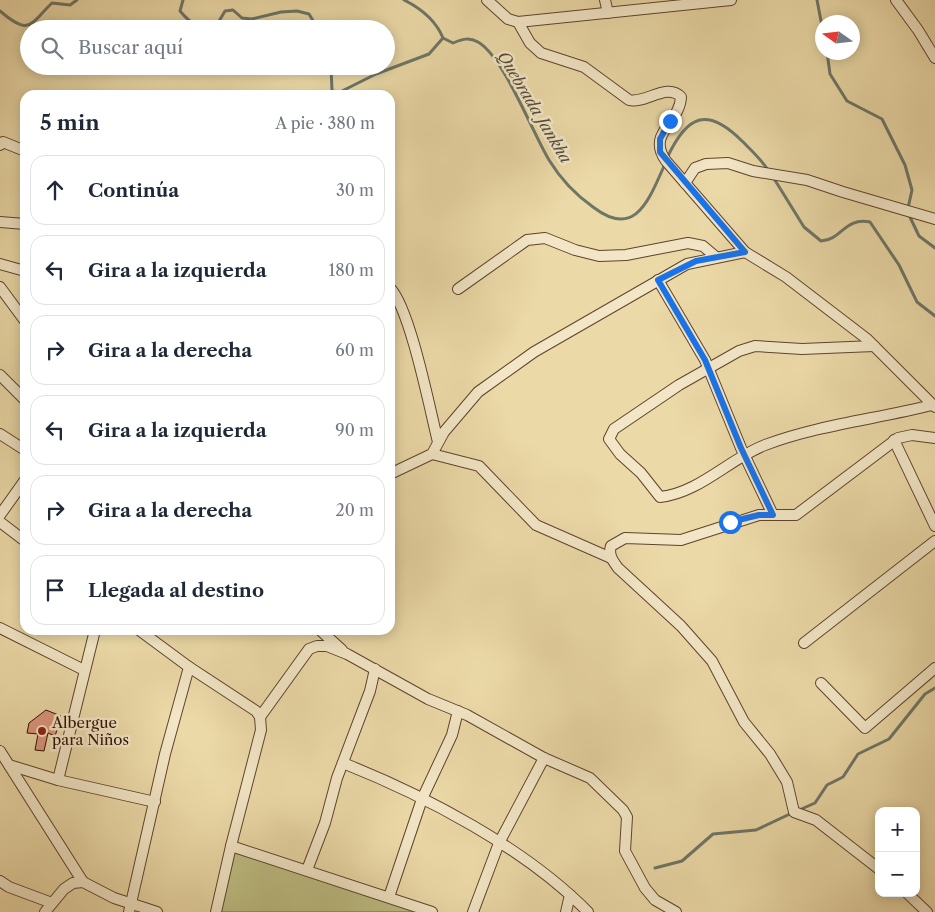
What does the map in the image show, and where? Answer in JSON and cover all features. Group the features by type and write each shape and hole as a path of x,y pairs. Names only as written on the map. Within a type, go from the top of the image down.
{"street":[{"path":"487,0 508,19 518,22 731,0"},
{"path":"605,0 608,13"},
{"path":"896,0 918,30 935,58"},
{"path":"518,22 530,43 542,52 584,67 629,100 638,101 668,91 678,94 681,97 680,107 663,132 659,146 666,161 745,252 786,277 874,346 934,406"},
{"path":"1,143 20,150"},
{"path":"685,182 695,168 706,164 728,163 753,171 807,180 935,219"},
{"path":"0,222 20,224"},
{"path":"458,288 527,240 545,238 575,250 600,256 626,255 688,244 703,246 716,258"},
{"path":"395,472 432,454 438,442 478,392 534,352 687,264 745,252"},
{"path":"0,264 20,270"},
{"path":"658,280 708,368 744,456 773,515"},
{"path":"0,287 20,314"},
{"path":"395,296 402,306 408,326 438,442"},
{"path":"874,346 802,349 755,346 738,351 679,385 614,429 609,439 620,454 641,473 660,497 677,496 765,445 934,406"},
{"path":"0,375 20,395"},
{"path":"0,434 20,447"},
{"path":"611,558 611,546 625,538 681,540 730,522 759,515 796,515 894,440 912,435 935,438"},
{"path":"894,440 935,526"},
{"path":"432,454 479,466 536,525 611,558 636,585 682,626 712,661 744,722 770,754 787,782 794,812 816,820 875,865"},
{"path":"0,515 20,487"},
{"path":"0,522 20,538"},
{"path":"804,643 935,541"},
{"path":"0,628 84,670"},
{"path":"58,780 93,635"},
{"path":"146,635 188,667 249,706 260,717 261,730 216,912"},
{"path":"326,635 347,654"},
{"path":"260,717 310,649 317,646 327,646 347,654 428,699 458,711 544,758 590,778 623,810 628,826 624,844 640,880 655,900 676,912"},
{"path":"130,908 165,754 188,667"},
{"path":"821,683 865,728 935,668"},
{"path":"307,870 343,763 370,691 375,670"},
{"path":"390,897 422,799 452,735 458,711"},
{"path":"0,751 83,882 130,908 157,912"},
{"path":"473,912 499,843 544,758"},
{"path":"343,763 380,778 422,799 499,843 570,895 588,912"},
{"path":"9,765 58,780 155,802"},
{"path":"231,846 432,912"},
{"path":"0,881 9,888 52,903"},
{"path":"45,912 73,883 83,882"},
{"path":"566,912 570,895"},
{"path":"911,897 927,912"}],"green space":[{"path":"235,851 420,912 220,912 232,855"}],"building":[{"name":"Albergue para Niños","path":"46,710 66,718 63,729 58,727 55,736 48,733 44,751 35,750 38,734 27,733 29,723"}],"waterway":[{"path":"36,20 52,3 70,5 77,0"},
{"path":"183,0 180,11 188,20"},
{"name":"Quebrada Jankha","path":"404,0 427,16 443,38 453,43 472,39 488,50 498,63 517,96 553,167 569,186 593,207 608,216 620,219 630,217 647,202 665,164"},
{"path":"817,0 820,15"},
{"path":"220,20 225,11 233,10 242,18 252,19 281,12 297,11 309,14 313,20"},
{"path":"0,11 20,24"},
{"path":"395,67 429,54 443,38"},
{"path":"828,60 830,74 847,101 882,119 905,165 912,190 908,208"},
{"path":"331,75 332,90"},
{"path":"344,90 374,75"},
{"name":"Quebrada Jankha","path":"667,158 682,132 690,124 699,120 708,120 730,130 756,155 768,170"},
{"name":"Quebrada Jankha","path":"773,177 804,227 821,241 834,237 854,223 861,221 870,222 899,265 917,302 935,316"},
{"path":"909,215 919,236 935,248"},
{"path":"797,811 815,803 827,785 843,777 858,754 889,739 925,694 935,688"},
{"path":"655,868 682,861 713,834 756,830 792,813"}],"place":[{"name":"Albergue para Niños","path":"42,731"}],"route":[{"path":"670,121 660,139 660,152 745,252 696,261 658,280 705,360 741,448 773,515 759,515 730,522"}]}
